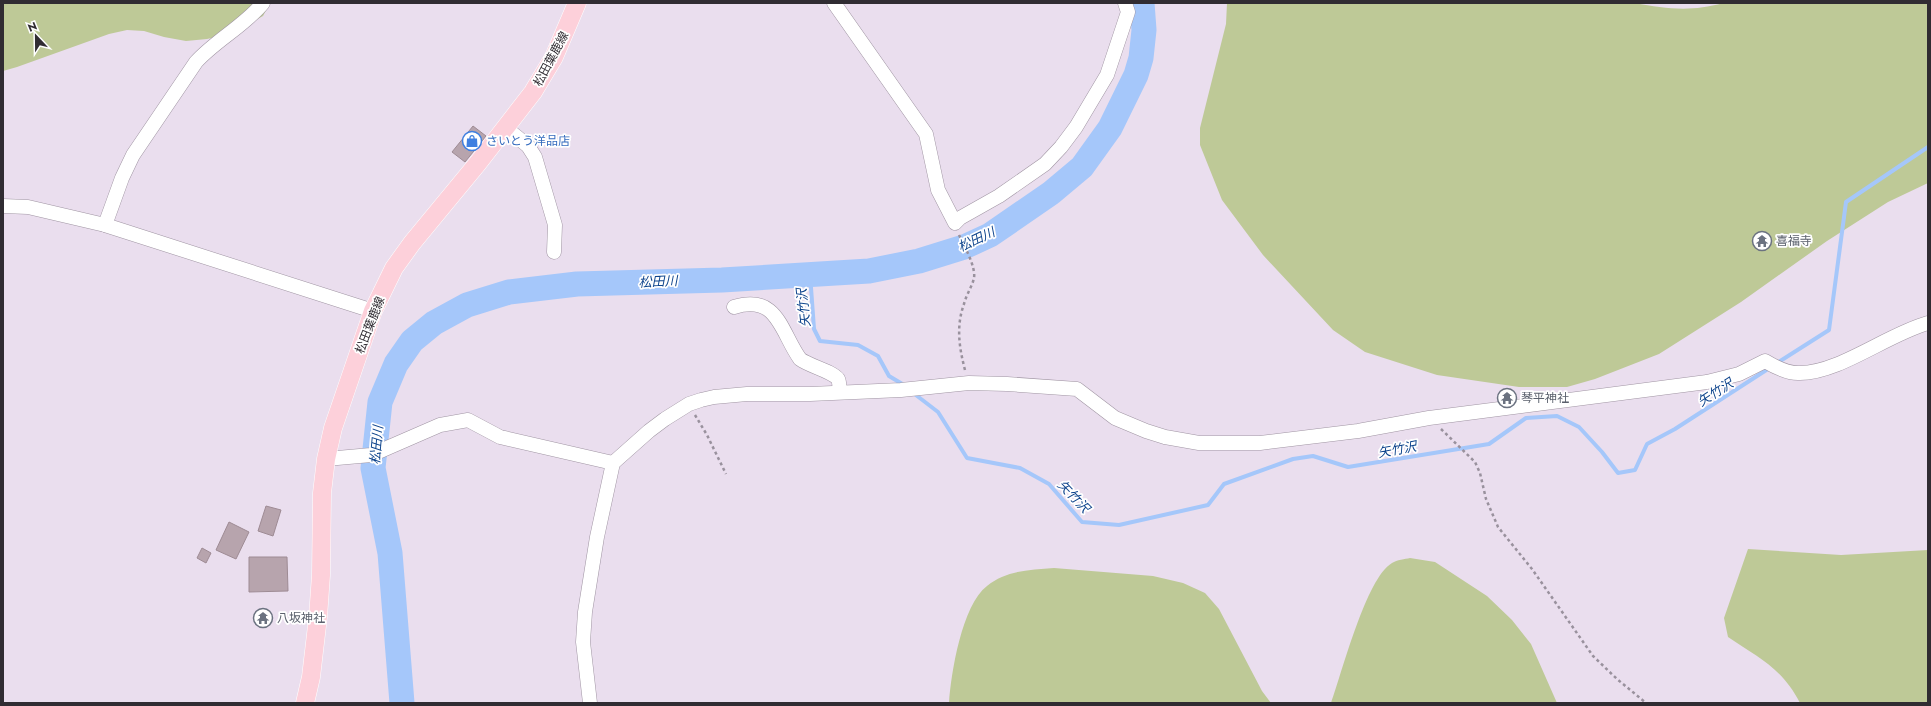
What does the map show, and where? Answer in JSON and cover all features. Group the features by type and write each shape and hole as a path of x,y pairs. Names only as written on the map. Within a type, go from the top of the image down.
{"main road":[{"name":"松田葉鹿線","path":"305,703 311,677 318,617 321,575 322,493 326,459 333,428 373,311 394,268 412,243 506,128 533,92 554,57 577,3"}],"street":[{"path":"105,224 122,178 133,155 196,62 208,49 256,12 263,3"},
{"path":"834,3 926,134 938,190 955,223 960,218 999,196 1045,164 1061,147 1076,127 1107,75 1128,12 1125,3"},
{"path":"506,128 528,146 535,157 555,225 554,252"},
{"path":"3,206 28,207 105,224 373,311"},
{"path":"734,307 750,304 759,305 769,310 779,320 800,359 839,380 840,392"},
{"path":"590,703 583,642 585,612 597,536 613,463 649,431 687,405 714,397 747,394 901,390 969,383 1078,389 1115,418 1165,437 1199,443 1260,443 1358,431 1429,418 1707,382 1739,374 1765,361 1776,368 1798,374 1812,372 1848,359 1903,332 1928,323"},
{"path":"326,459 371,455 409,440 440,425 468,420 500,437 613,463"}],"path":[{"path":"955,223 973,268 974,277 960,312 958,332 969,383"},
{"path":"687,405 707,435 726,474"},
{"path":"1429,418 1475,462 1480,473 1487,504 1498,528 1532,569 1593,656 1617,680 1646,703"}],"green space":[{"path":"3,3 270,3 263,16 230,34 207,39 186,41 164,37 144,31 127,30 109,34 3,71"},
{"path":"1227,3 1635,3 1657,7 1690,9 1723,3 1928,3 1928,183 1888,202 1827,241 1741,302 1659,354 1595,379 1567,387 1519,387 1437,375 1365,352 1333,330 1263,255 1222,200 1200,145 1200,128 1226,24"},
{"path":"1748,549 1841,555 1928,550 1928,703 1800,703 1786,681 1777,672 1760,658 1728,637 1724,618"},
{"path":"1410,558 1435,562 1487,596 1512,620 1531,644 1557,703 1331,703 1348,649 1364,606 1373,587 1382,572 1392,563"},
{"path":"1054,568 1153,576 1183,583 1205,593 1219,609 1262,691 1271,703 949,703 952,675 959,640 971,608 978,595 994,581 1010,574 1036,569"}],"building":[{"path":"473,126 486,136 465,162 452,152"},
{"path":"266,506 281,510 273,536 258,531"},
{"path":"229,522 249,532 236,559 216,550"},
{"path":"202,548 211,553 206,563 197,558"},
{"path":"249,557 287,557 288,591 249,592"}],"waterway":[{"name":"松田川","path":"402,703 390,553 373,468 380,402 396,364 412,341 434,323 467,305 509,292 577,284 722,280 869,271 919,261 964,247 990,235 1051,193 1082,167 1110,128 1136,75 1141,58 1144,30 1142,3"},
{"name":"矢竹沢","path":"1777,363 1829,330 1846,202 1928,147"},
{"name":"矢竹沢","path":"810,274 814,329 820,341 858,345 878,356 889,376 904,385"},
{"name":"矢竹沢","path":"912,392 938,412 967,458 1020,468 1049,484 1082,522 1119,525 1208,505 1224,484 1293,459 1313,456 1348,467 1489,444 1526,418 1557,416 1579,427 1602,452 1618,473 1635,470 1647,444 1675,429 1771,367"}],"place":[{"name":"さいとう洋品店","path":"472,141"},
{"name":"喜福寺","path":"1762,241"},
{"name":"琴平神社","path":"1507,398"},
{"name":"八坂神社","path":"263,618"}]}
